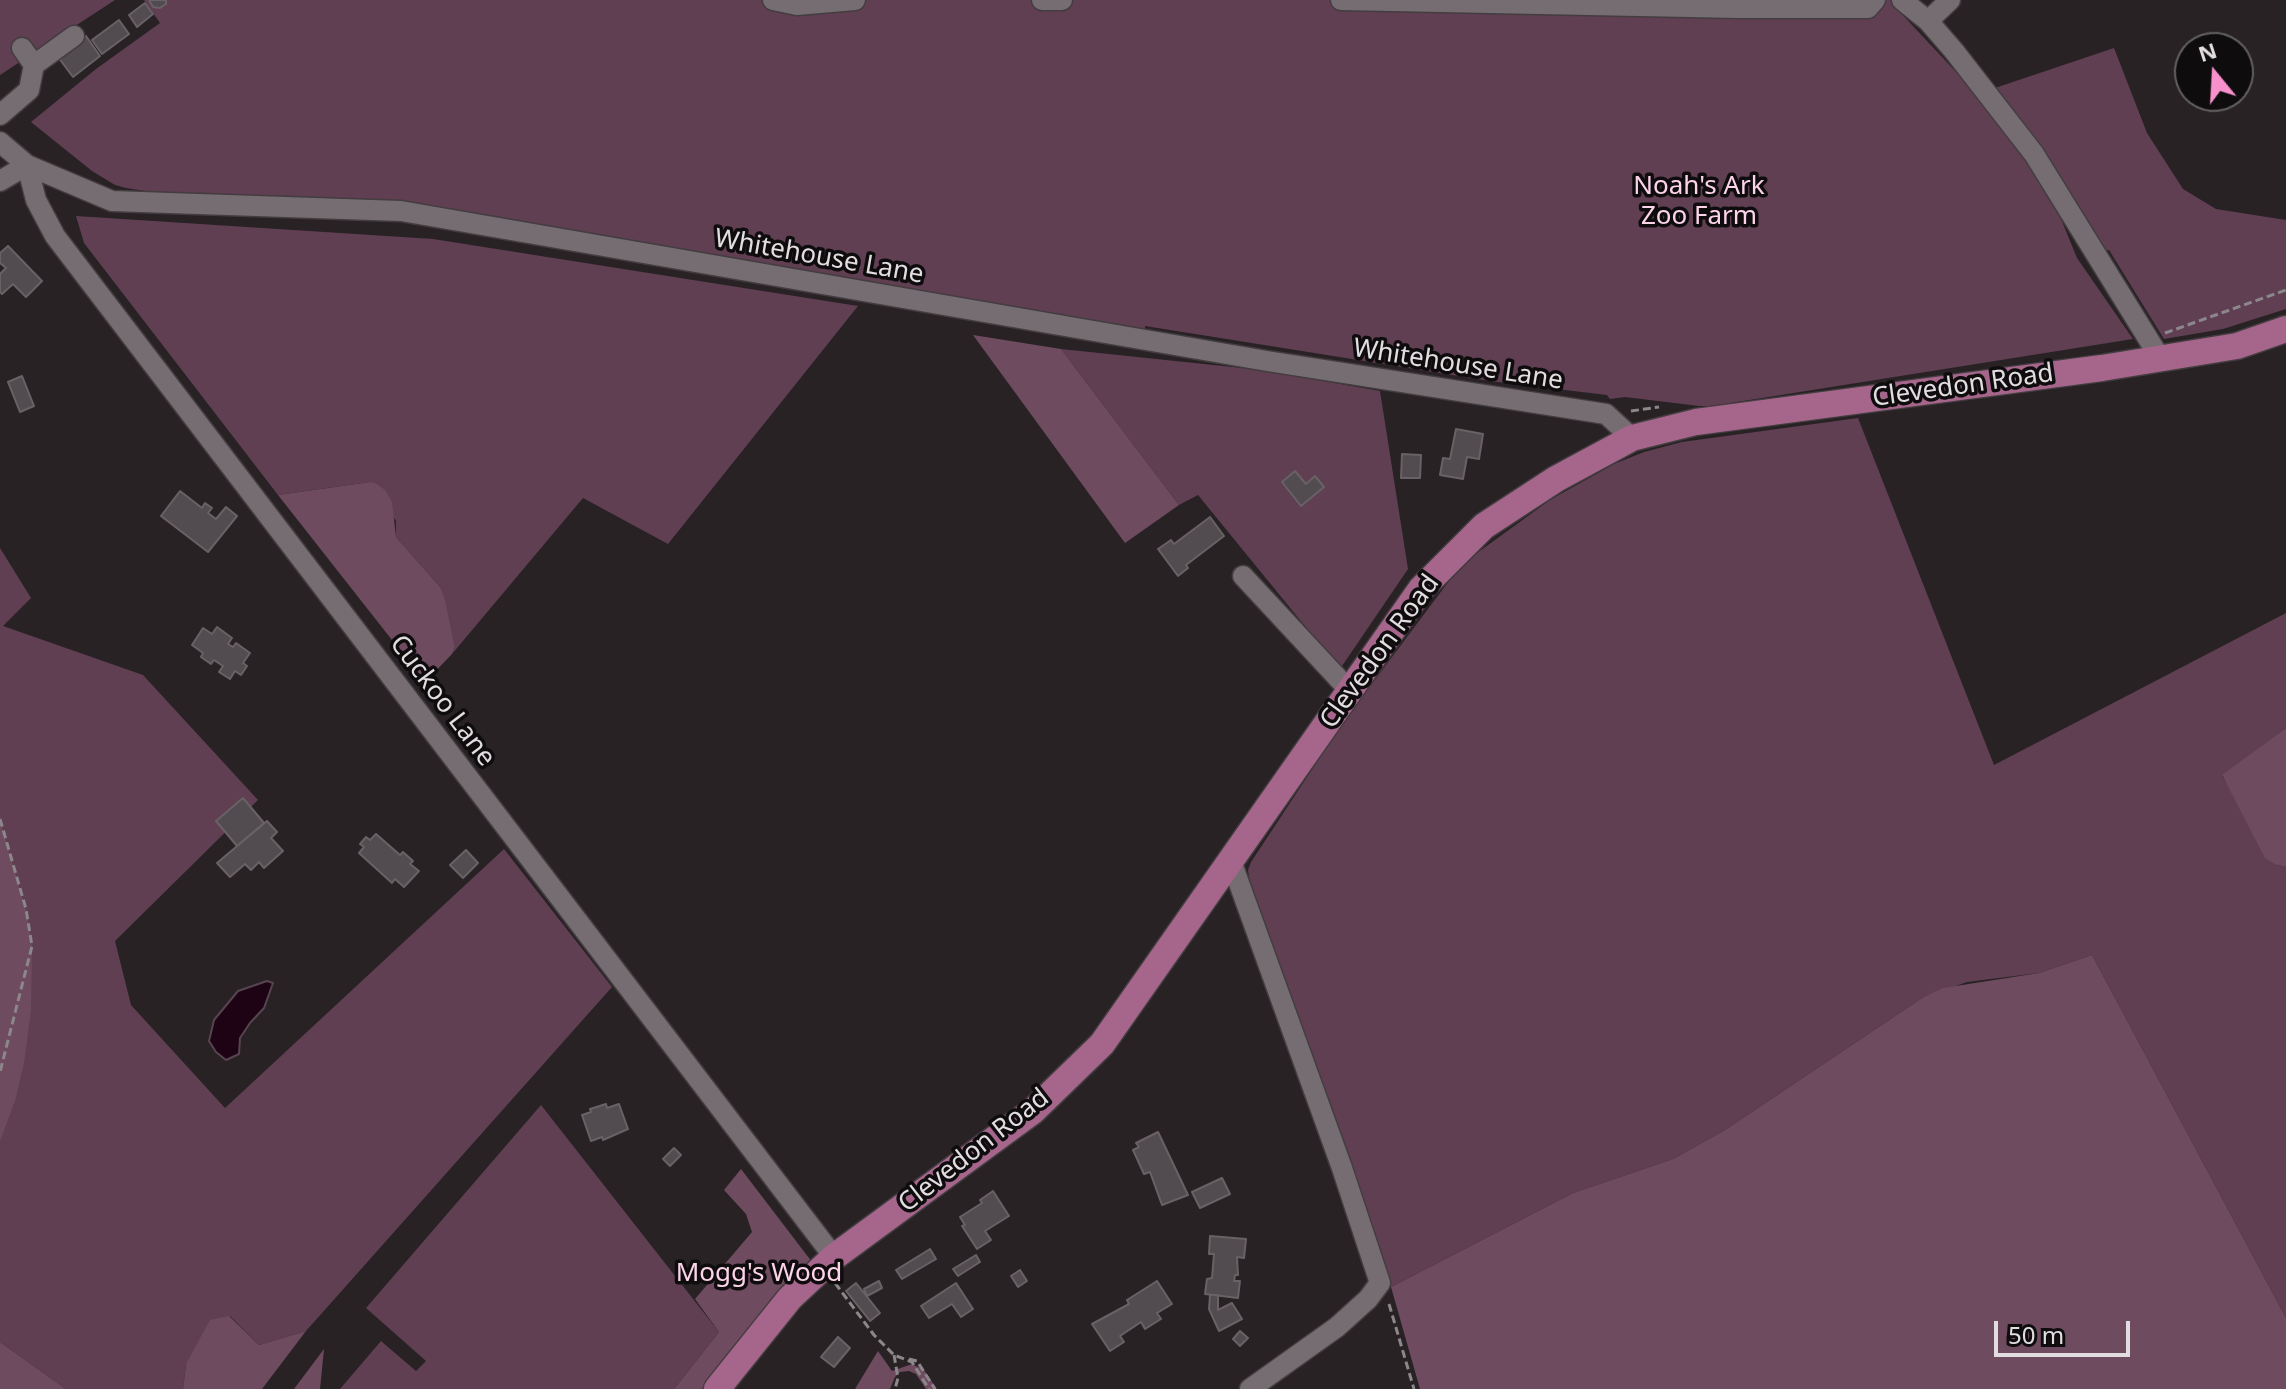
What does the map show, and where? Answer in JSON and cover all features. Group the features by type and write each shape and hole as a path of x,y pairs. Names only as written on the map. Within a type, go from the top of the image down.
{"main road":[{"name":"Clevedon Road","path":"717,1389 790,1298 834,1257 1033,1111 1102,1044 1421,589 1484,526 1556,479 1632,438 1696,422 2154,348 2237,346 2286,329"}],"street":[{"path":"780,1 797,5 855,0"},
{"path":"1042,0 1062,0"},
{"path":"1341,0 1722,8 1800,3 1868,8 1875,0"},
{"path":"1902,0 1928,21 2034,154 2154,348"},
{"path":"1928,21 1950,0"},
{"path":"0,115 29,90 28,56 74,36"},
{"name":"Whitehouse Lane","path":"0,142 27,165 112,201 401,211 1267,361 1606,414 1632,438"},
{"path":"0,181 27,165"},
{"name":"Cuckoo Lane","path":"27,165 36,200 55,236 834,1257"},
{"path":"1243,576 1350,691"},
{"path":"1231,861 1342,1168 1380,1283 1360,1307 1337,1327 1250,1389"}],"path":[{"path":"2154,348 2286,290"},
{"path":"0,819 26,909 32,946 0,1072"},
{"path":"1380,1283 1388,1300 1414,1389"},
{"path":"850,1305 894,1355 912,1362 929,1389"},
{"path":"894,1355 898,1378 895,1389"},
{"path":"906,1359 917,1361 935,1389"}],"green space":[{"path":"0,0 115,0 0,75"},
{"name":"Noah's Ark Zoo Farm","path":"144,0 1903,0 1897,9 1974,91 2034,172 2057,209 2077,258 2133,339 1699,406 1625,397 1610,399 1607,395 1490,381 1145,326 1145,332 510,221 165,194 126,188 92,171 31,122 96,69 160,23"},
{"path":"2114,48 2147,133 2183,189 2216,209 2286,220 2286,309 2223,329 2164,339 2109,250 2101,252 1995,88"},
{"path":"76,216 433,239 858,306 668,544 583,498 452,654 455,647 441,588 396,537 396,521 370,482 278,495 84,243"},
{"path":"973,335 1061,349 1179,505 1125,543"},
{"path":"1061,349 1261,370 1380,391 1408,569 1340,669 1198,495 1179,505"},
{"path":"1858,418 1994,765 2286,613 2286,728 2222,776 2277,865 2286,867 2286,1318 2092,955 2039,973 1967,982 1922,998 1725,1130 1673,1159 1573,1193 1391,1287 1251,890 1248,870 1251,862 1344,721 1449,581 1477,553 1550,500 1614,464 1644,452 1682,442"},
{"path":"370,482 385,490 392,502 396,537 441,588 445,601 455,647 425,682 278,495"},
{"path":"0,548 31,598 3,626 143,675 258,800 115,941 131,1005 225,1108 504,849 612,987 306,1331 259,1345 230,1316 186,1364 183,1389 66,1389 0,1342 0,1072 26,909 0,819"},
{"path":"2286,728 2286,867 2265,858 2222,775"},
{"path":"0,819 26,909 32,946 31,1010 24,1063 15,1101 0,1141"},
{"path":"2092,955 2286,1318 2286,1389 1420,1389 1391,1287 1573,1193 1673,1159 1725,1130 1922,998 1943,988 2039,973"},
{"path":"541,1105 719,1332 674,1389 340,1389 381,1341 416,1371 426,1361 366,1308"},
{"name":"Mogg's Wood","path":"741,1169 812,1262 702,1389 674,1389 719,1332 695,1299 752,1232 746,1214 724,1190"},
{"path":"229,1316 259,1345 306,1331 262,1389 183,1389 186,1364 210,1320"},
{"path":"0,1342 66,1389 0,1389"},
{"path":"324,1349 320,1389 294,1389"},
{"path":"878,1351 892,1371 912,1364 924,1370 937,1389 926,1389 916,1374 909,1371 900,1372 890,1389 855,1389"}],"shaded area":[{"path":"267,981 273,983 264,1008 240,1038 239,1054 226,1060 209,1041 214,1020 238,991"}],"building":[{"path":"149,0 166,0 166,4 160,8 153,7"},
{"path":"145,3 153,14 137,27 129,15"},
{"path":"119,20 129,34 102,54 92,40"},
{"path":"86,36 100,56 73,77 58,57"},
{"path":"8,246 42,281 26,297 13,284 2,294 0,292 0,274 6,268 0,263 0,253"},
{"path":"22,376 34,406 20,412 8,382"},
{"path":"1456,429 1483,434 1479,459 1467,457 1463,479 1440,475 1443,458 1450,459"},
{"path":"1402,454 1421,455 1420,478 1401,478"},
{"path":"1295,471 1306,484 1315,476 1324,487 1301,506 1282,482"},
{"path":"180,491 202,508 205,503 212,508 208,513 216,519 226,507 237,516 208,552 161,516"},
{"path":"1210,517 1224,536 1186,565 1188,568 1178,576 1158,549 1171,540 1174,544"},
{"path":"217,627 232,638 228,644 233,647 236,643 250,653 243,663 247,666 241,675 235,671 230,679 219,672 223,666 214,660 211,664 192,645 203,628 212,634"},
{"path":"243,798 264,823 237,846 216,821"},
{"path":"267,821 277,832 271,838 283,851 264,868 259,862 251,870 245,864 230,877 217,863"},
{"path":"376,834 400,855 403,852 419,871 404,887 395,879 392,883 359,853 364,847 360,844 366,837 370,840"},
{"path":"466,850 478,863 463,878 450,865"},
{"path":"606,1104 607,1108 619,1104 628,1129 603,1140 602,1137 591,1141 582,1115"},
{"path":"1158,1132 1188,1195 1162,1205 1150,1172 1144,1174 1133,1150 1139,1147 1136,1143"},
{"path":"674,1148 681,1155 670,1166 663,1159"},
{"path":"1222,1178 1230,1194 1200,1208 1192,1192"},
{"path":"993,1191 1009,1216 985,1231 991,1240 977,1249 962,1226 965,1225 960,1217 982,1203 980,1200"},
{"path":"1210,1236 1246,1239 1244,1258 1237,1257 1238,1275 1235,1275 1234,1281 1240,1281 1238,1298 1205,1294 1207,1279 1212,1278 1214,1254 1209,1254"},
{"path":"930,1249 936,1259 902,1279 896,1270"},
{"path":"976,1255 980,1262 958,1276 953,1269"},
{"path":"1020,1270 1027,1281 1018,1287 1011,1276"},
{"path":"879,1281 882,1288 867,1296 864,1289"},
{"path":"1157,1281 1172,1304 1157,1313 1161,1319 1145,1329 1141,1322 1120,1336 1124,1342 1110,1351 1092,1324 1129,1304 1127,1300"},
{"path":"856,1283 880,1313 870,1321 846,1291"},
{"path":"956,1283 973,1309 961,1317 952,1304 929,1318 921,1306"},
{"path":"1210,1295 1218,1295 1218,1310 1232,1303 1242,1319 1219,1331 1209,1309"},
{"path":"1240,1331 1248,1338 1240,1346 1233,1339"},
{"path":"838,1337 850,1348 834,1367 821,1357"}]}
